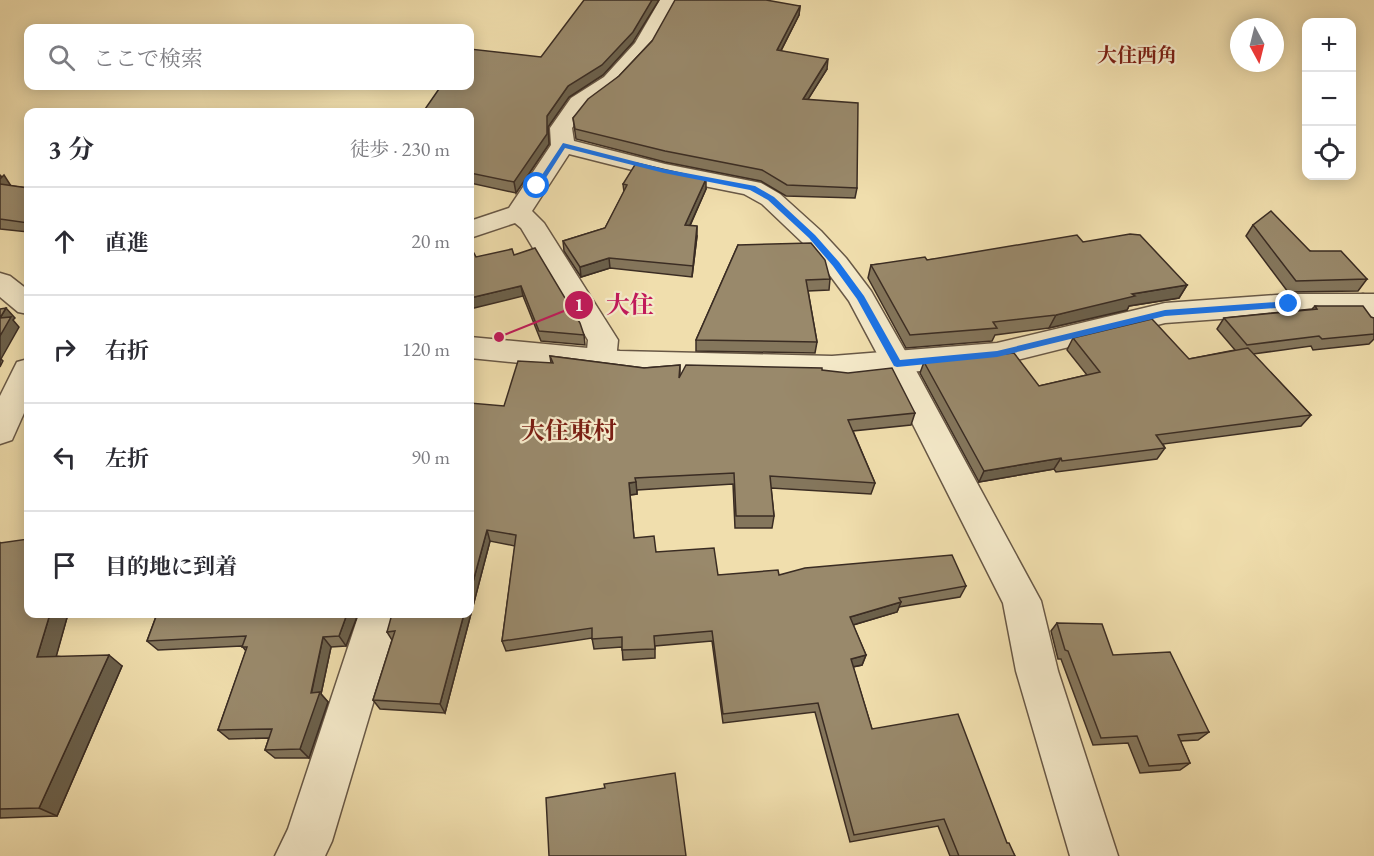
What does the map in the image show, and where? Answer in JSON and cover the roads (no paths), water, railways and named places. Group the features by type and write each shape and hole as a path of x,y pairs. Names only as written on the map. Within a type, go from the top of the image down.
{"street":[{"path":"474,229 518,213 563,146 561,128 579,103 611,81 643,46 669,0"},
{"path":"563,146 664,171 752,188 771,199 812,237 836,264 861,298 897,363 1022,601 1037,671 1094,856"},
{"path":"518,213 531,223 603,340 602,360"},
{"path":"0,282 24,302"},
{"path":"474,348 602,360 832,367 997,354 1165,313 1289,304 1370,309"},
{"path":"0,431 24,379"},
{"path":"299,856 308,841 377,618"}],"place":[{"name":"大住","path":"499,337"}],"district":[{"name":"大住西角","path":"1137,55"},
{"name":"大住東村","path":"569,430"}]}
